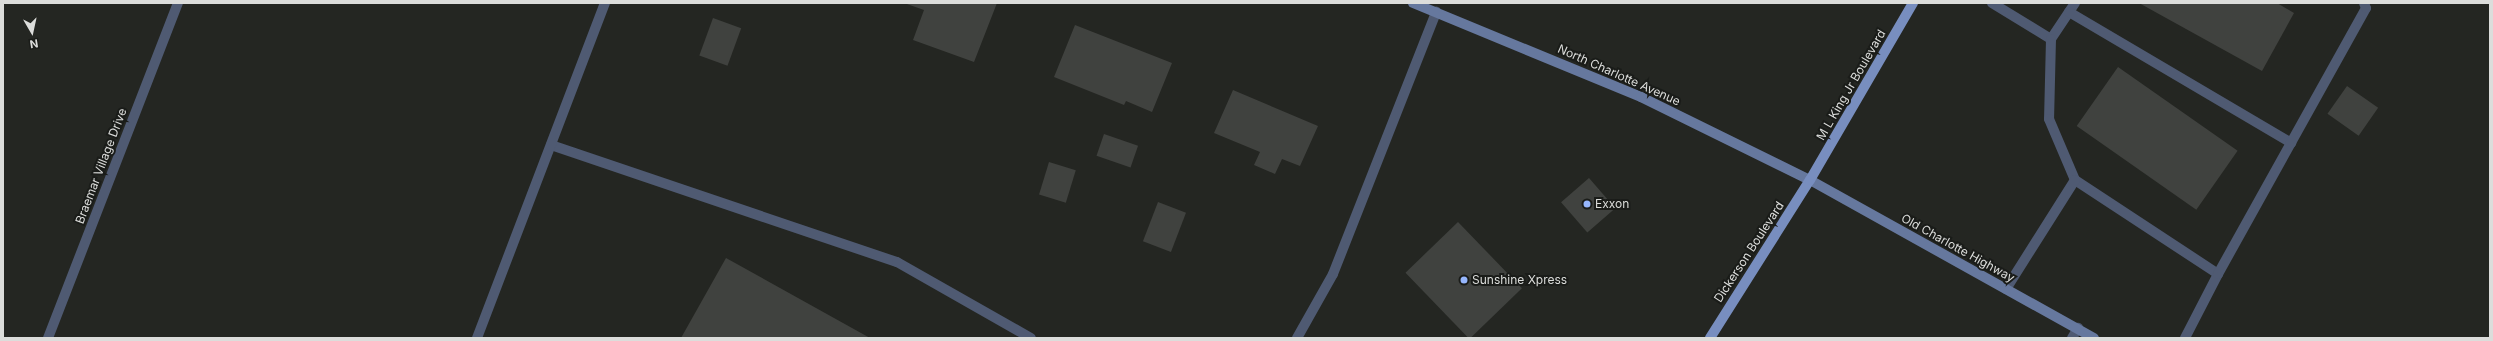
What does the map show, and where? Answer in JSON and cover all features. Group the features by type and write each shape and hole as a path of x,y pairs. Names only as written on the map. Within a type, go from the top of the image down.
{"main road":[{"name":"North Charlotte Avenue","path":"1413,3 1641,97 1810,180"},
{"name":"M L King Jr Boulevard","path":"1810,180 1913,3"},
{"name":"Old Charlotte Highway","path":"1810,180 2094,338"},
{"name":"Dickerson Boulevard","path":"1710,338 1810,180"}],"street":[{"name":"Braemar Village Drive","path":"48,338 178,3"},
{"path":"477,338 605,3"},
{"path":"1992,3 2051,39"},
{"path":"2075,3 2051,39 2049,119 2075,180 2218,274"},
{"path":"2185,338 2218,274 2366,8 2364,3"},
{"path":"1297,338 1333,274 1436,12"},
{"path":"2069,12 2291,143"},
{"path":"551,145 897,262 1031,338"},
{"path":"2006,290 2075,180"},
{"path":"2072,338 2078,328"}],"building":[{"path":"904,3 997,3 974,62 913,40 924,10"},
{"path":"2139,3 2277,3 2294,13 2262,71"},
{"path":"713,18 741,28 728,66 699,56"},
{"path":"1075,25 1172,63 1152,112 1126,101 1124,105 1054,77"},
{"path":"2118,67 2238,151 2196,210 2077,126"},
{"path":"2347,86 2378,108 2359,136 2327,114"},
{"path":"1233,90 1318,126 1300,166 1282,159 1275,174 1254,165 1260,152 1214,133"},
{"path":"1104,134 1138,146 1131,167 1097,156"},
{"path":"1049,162 1076,170 1066,203 1039,195"},
{"path":"1589,178 1615,208 1587,232 1561,202"},
{"path":"1158,202 1186,213 1171,252 1143,241"},
{"name":"Sunshine Xpress","path":"1458,222 1522,288 1470,338 1469,338 1405,273"},
{"path":"726,258 870,338 681,338"}],"place":[{"name":"Exxon","path":"1587,204"},
{"name":"Sunshine Xpress","path":"1464,280"}]}
